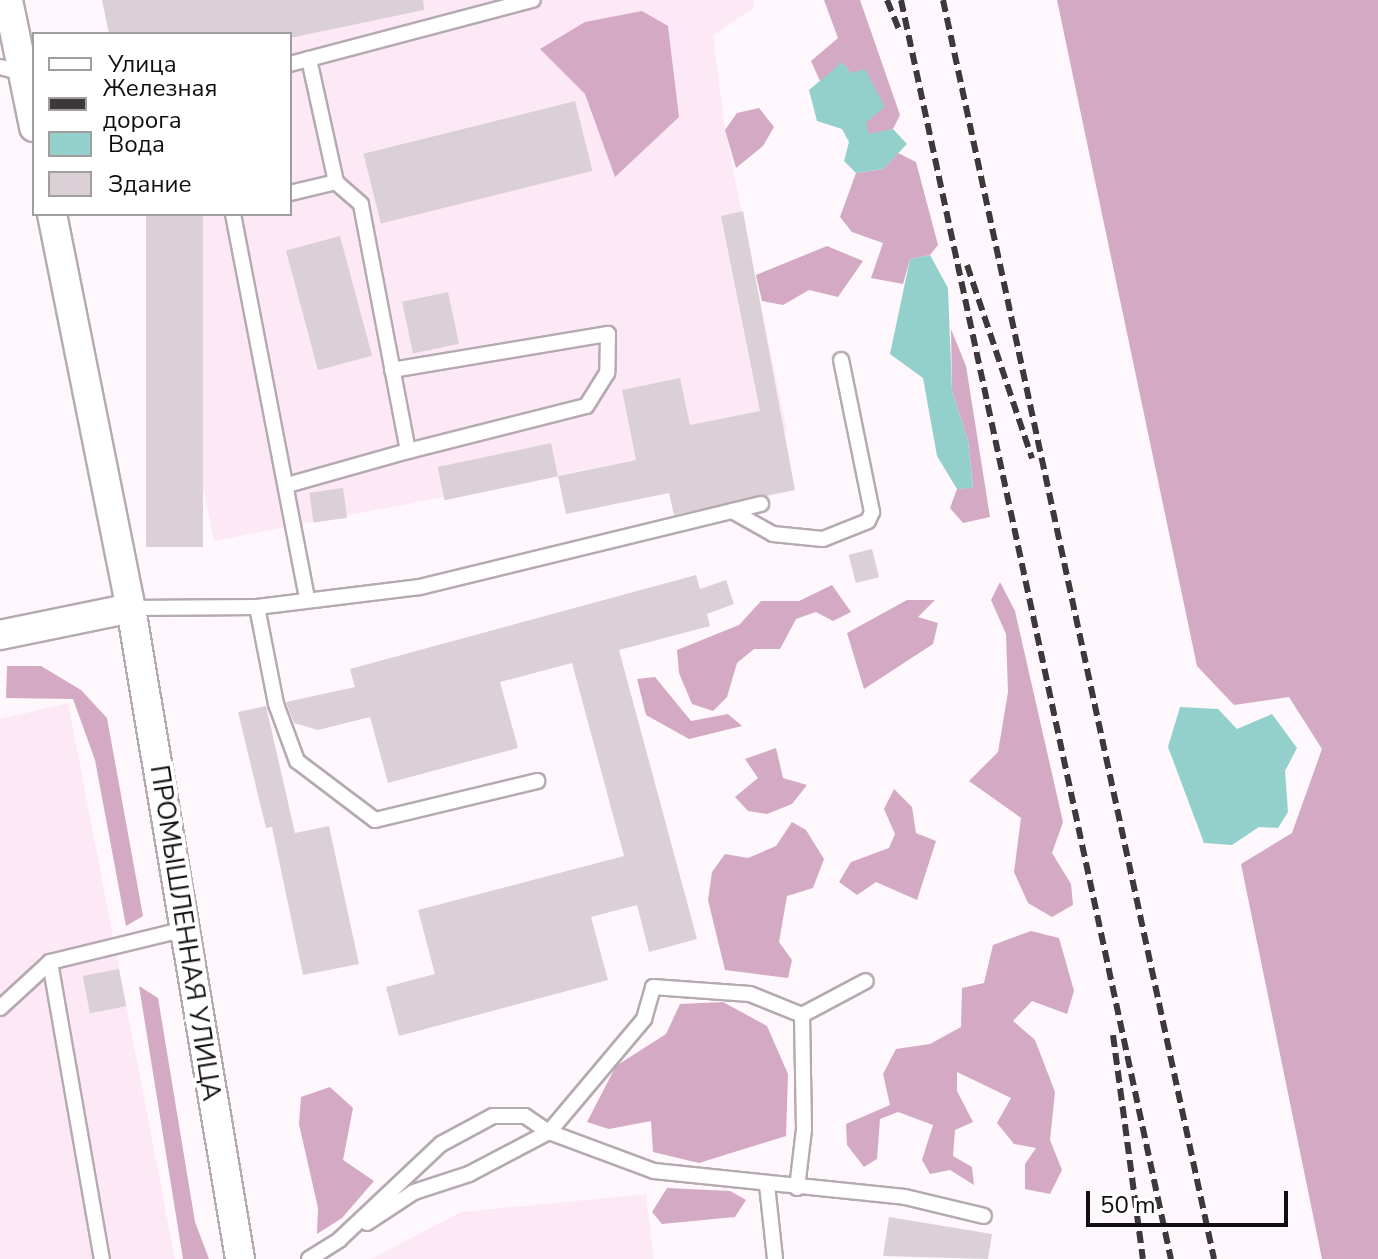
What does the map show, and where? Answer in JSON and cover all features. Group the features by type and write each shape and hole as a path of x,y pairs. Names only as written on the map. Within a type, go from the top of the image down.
{"street":[{"path":"8,0 12,70 32,122"},
{"name":"ПРОМЫШЛЕННАЯ УЛИЦА","path":"52,216 131,608 240,1259"},
{"path":"0,635 131,608"}],"lane":[{"path":"292,63 533,0"},
{"path":"309,59 336,182 361,204 408,451"},
{"path":"292,193 336,182"},
{"path":"233,216 307,599"},
{"path":"287,485 586,406 607,373 608,334 392,370"},
{"path":"732,511 773,534 823,539 868,521 872,512 841,360"},
{"path":"131,608 257,607 420,587 761,504"},
{"path":"257,607 276,704 297,761 375,820 537,781"},
{"path":"0,1008 50,962 185,929"},
{"path":"50,962 102,1259"},
{"path":"309,1259 414,1192 469,1174 549,1132 644,1019 653,987 750,994 802,1015 866,981"},
{"path":"797,1188 804,1129 802,1015"},
{"path":"339,1240 441,1144 493,1116 525,1116 549,1132 654,1171 905,1197 984,1216"},
{"path":"767,1185 775,1259"}],"shaded area":[{"path":"102,0 753,0 754,8 713,35 725,130 787,431 214,541 146,216 292,216 292,32"},
{"path":"824,0 860,0 900,115 893,129 869,135 851,73 842,63 820,81 811,61 838,38"},
{"path":"1057,0 1378,0 1378,1259 1322,1259 1241,864 1292,833 1322,749 1289,697 1234,705 1197,666"},
{"path":"642,11 668,26 679,117 615,177 585,94 540,49 585,22"},
{"path":"759,108 774,127 763,146 736,168 725,130 737,113"},
{"path":"898,153 916,162 938,245 930,255 910,259 903,284 871,278 883,243 852,232 840,217 856,173 883,169"},
{"path":"827,246 863,261 838,297 809,290 783,305 762,301 756,275"},
{"path":"951,329 966,366 990,517 963,523 950,508 957,489 973,487 968,441 952,391"},
{"path":"1000,582 1015,611 1063,822 1052,853 1071,884 1073,905 1052,917 1028,903 1014,872 1021,818 969,781 998,752 1008,692 1006,634 991,600"},
{"path":"832,585 851,612 833,621 816,612 796,619 780,649 754,649 737,663 727,697 713,711 692,704 679,673 677,650 739,625 761,601 799,601"},
{"path":"907,600 935,600 918,617 938,623 933,644 864,689 847,633"},
{"path":"7,666 41,666 81,690 107,718 143,916 126,926 95,760 73,699 6,698"},
{"path":"655,677 691,721 728,714 742,726 689,739 646,715 637,679"},
{"path":"68,703 175,1259 0,1259 0,719"},
{"path":"776,748 783,778 807,785 792,804 767,814 748,811 735,797 758,778 745,759"},
{"path":"894,789 912,807 916,833 936,841 917,900 876,882 857,895 839,882 851,862 889,848 895,834 884,809"},
{"path":"792,822 806,830 824,859 813,888 787,896 779,942 792,960 788,978 725,970 708,900 712,872 725,854 748,858 776,846"},
{"path":"1031,931 1059,938 1074,991 1067,1014 1032,1001 1013,1021 1035,1040 1055,1092 1050,1140 1062,1170 1050,1194 1025,1189 1025,1164 1036,1148 1014,1144 997,1123 1011,1098 957,1072 957,1091 973,1122 955,1130 953,1156 972,1167 974,1185 950,1170 930,1174 922,1160 933,1125 898,1112 880,1119 877,1159 864,1167 847,1145 846,1124 890,1105 883,1074 896,1049 930,1044 961,1027 962,988 984,983 993,945"},
{"path":"139,986 158,998 195,1222 209,1259 183,1259"},
{"path":"723,1002 767,1026 788,1074 786,1136 699,1163 653,1152 651,1121 609,1129 587,1122 616,1066 666,1034 680,1004"},
{"path":"330,1087 353,1108 343,1160 374,1181 342,1218 317,1234 318,1208 299,1124 301,1097"},
{"path":"667,1188 730,1191 746,1200 735,1217 662,1224 652,1212"},
{"path":"646,1194 654,1259 371,1259 461,1212"}],"water":[{"path":"842,62 851,73 865,69 885,107 866,122 869,134 893,129 907,144 883,169 856,173 844,161 849,142 842,129 817,121 809,90"},
{"path":"930,255 948,288 952,391 968,441 973,488 957,489 937,456 923,378 890,354 910,259"},
{"path":"1180,707 1218,709 1237,729 1272,714 1297,748 1285,771 1288,812 1278,828 1259,827 1232,845 1204,843 1168,747"}],"building":[{"path":"102,0 423,0 424,10 292,38 292,32 109,32"},
{"path":"575,101 592,171 381,224 363,154"},
{"path":"743,211 795,490 674,515 669,493 566,514 558,476 636,460 622,390 680,378 690,425 760,411 721,216"},
{"path":"146,216 203,216 203,547 146,547"},
{"path":"340,236 372,356 318,370 286,250"},
{"path":"448,292 459,344 413,354 402,302"},
{"path":"551,443 558,476 445,500 438,467"},
{"path":"343,488 347,518 314,522 309,493"},
{"path":"872,549 879,577 856,583 849,555"},
{"path":"696,575 700,589 726,580 734,604 707,614 710,626 619,650 697,939 649,952 637,905 591,917 608,980 399,1036 386,987 435,974 418,910 624,856 572,663 500,682 518,748 388,783 370,717 318,730 294,723 286,702 355,687 350,669"},
{"path":"266,706 295,833 329,826 359,964 303,975 272,827 266,828 238,712"},
{"path":"119,969 126,1006 90,1013 83,976"},
{"path":"889,1217 992,1234 988,1259 883,1256"}],"railway":[{"path":"887,0 899,30"},
{"path":"901,0 1171,1259"},
{"path":"943,0 1214,1259"},
{"path":"967,265 1032,458"},
{"path":"1113,1035 1143,1259"}]}
